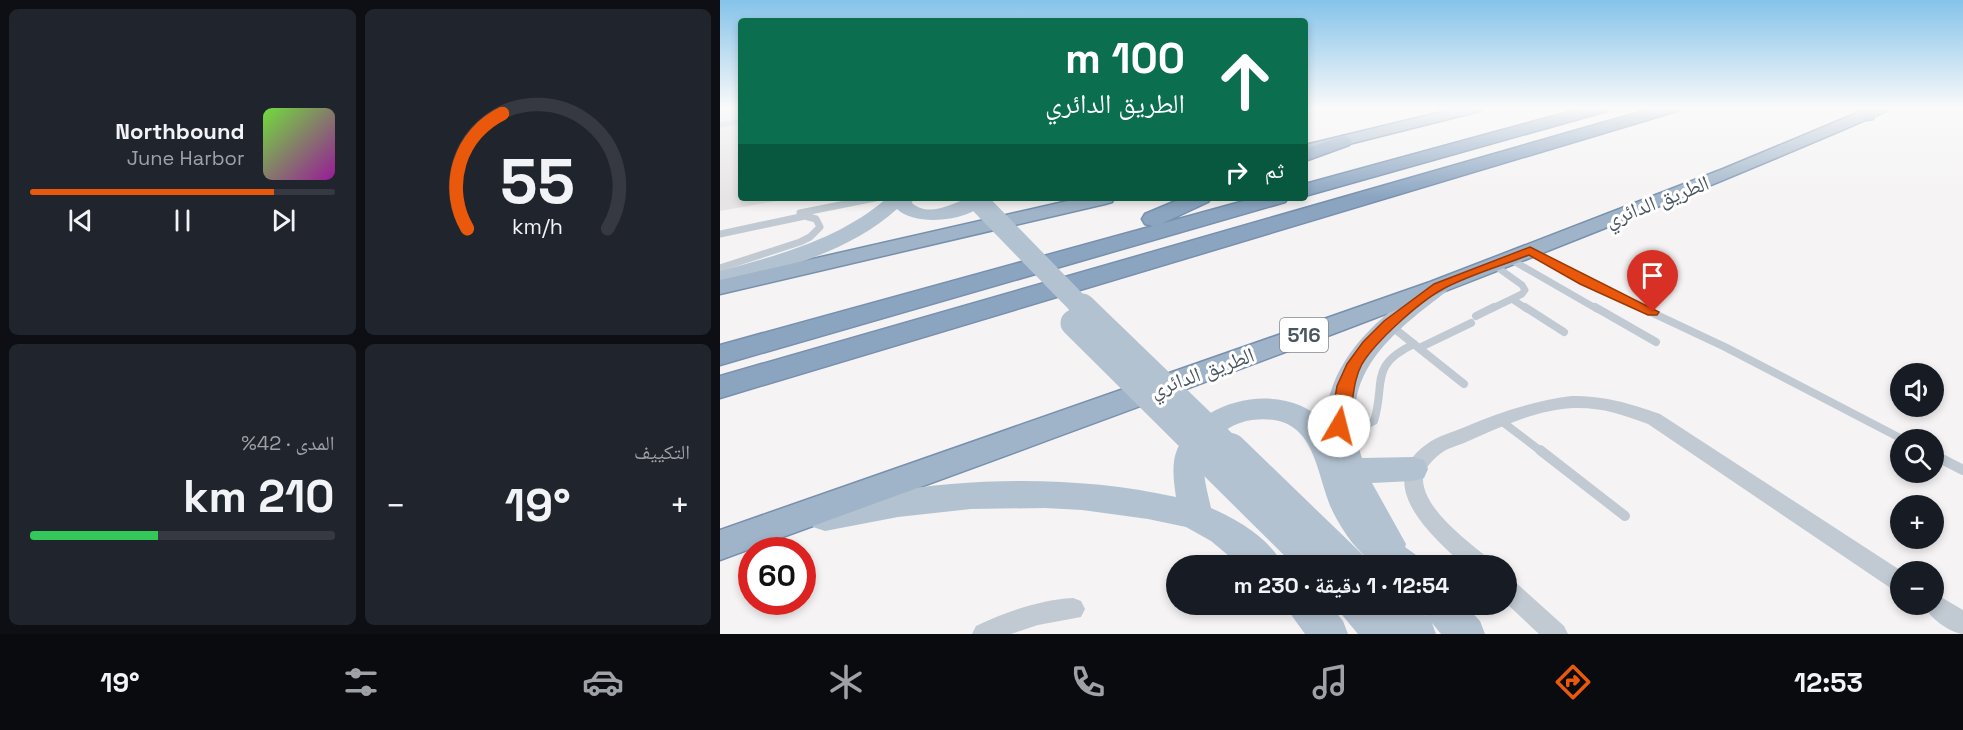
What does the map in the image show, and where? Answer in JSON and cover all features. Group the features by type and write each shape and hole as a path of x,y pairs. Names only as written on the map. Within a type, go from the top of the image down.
{"highway":[{"path":"1308,149 1357,138"},
{"path":"1308,189 1494,138"},
{"path":"720,387 1570,138"},
{"name":"الطريق الدائري","path":"723,544 1438,287 1729,173 1809,138"},
{"path":"1308,154 1343,141"},
{"path":"720,287 1092,201"},
{"path":"1029,270 1194,201"},
{"path":"720,355 1029,270 1268,201"}],"main road":[{"path":"720,278 768,265 830,242 876,216 894,201"},
{"path":"903,201 905,208 917,213 928,214 964,207 975,201"},
{"path":"961,201 1099,348 1308,555"},
{"path":"978,201 1063,290 1339,555"},
{"path":"1397,555 1376,523 1350,471 1340,440 1339,426 1345,386 1355,364 1368,345 1389,324 1438,287"},
{"path":"1197,516 1188,476 1188,462 1192,448 1200,436 1226,417 1242,411 1275,410 1291,413 1304,420 1323,439 1330,451 1347,508 1357,524 1388,555"},
{"path":"1350,471 1413,469"},
{"path":"723,544 861,509 981,494 1037,494 1091,497 1144,504 1197,516 1227,535 1252,555"},
{"path":"1314,615 1329,634"},
{"path":"1366,615 1383,634"},
{"path":"1399,615 1417,634"},
{"path":"1449,615 1466,634"}],"street":[{"path":"1469,555 1440,529 1419,504 1412,486 1413,469 1421,457 1434,448 1524,411 1552,404 1584,401 1619,406 1654,419 1890,575"},
{"path":"1517,598 1556,634"},
{"path":"984,634 1029,615 1052,609 1073,609"},
{"path":"1944,611 1963,624"}],"lane":[{"path":"720,232 861,201"},
{"path":"720,232 805,216 816,219 820,227 800,242 720,268"},
{"path":"1339,426 1362,427 1374,421 1377,411 1377,383 1382,368 1394,354 1417,346 1474,319 1524,292 1511,258"},
{"path":"1511,258 1656,342"},
{"path":"1511,258 1584,281 1715,342 1890,433"},
{"path":"1512,299 1564,332"},
{"path":"1389,324 1464,384"},
{"path":"1500,420 1625,516"},
{"path":"1944,460 1963,470"}],"shaded area":[{"path":"720,138 738,138 738,201 777,201 720,211"}],"route":[{"path":"1339,426 1339,411 1345,386 1355,364 1368,345 1389,324 1438,287 1530,251 1584,281 1653,312"}]}
